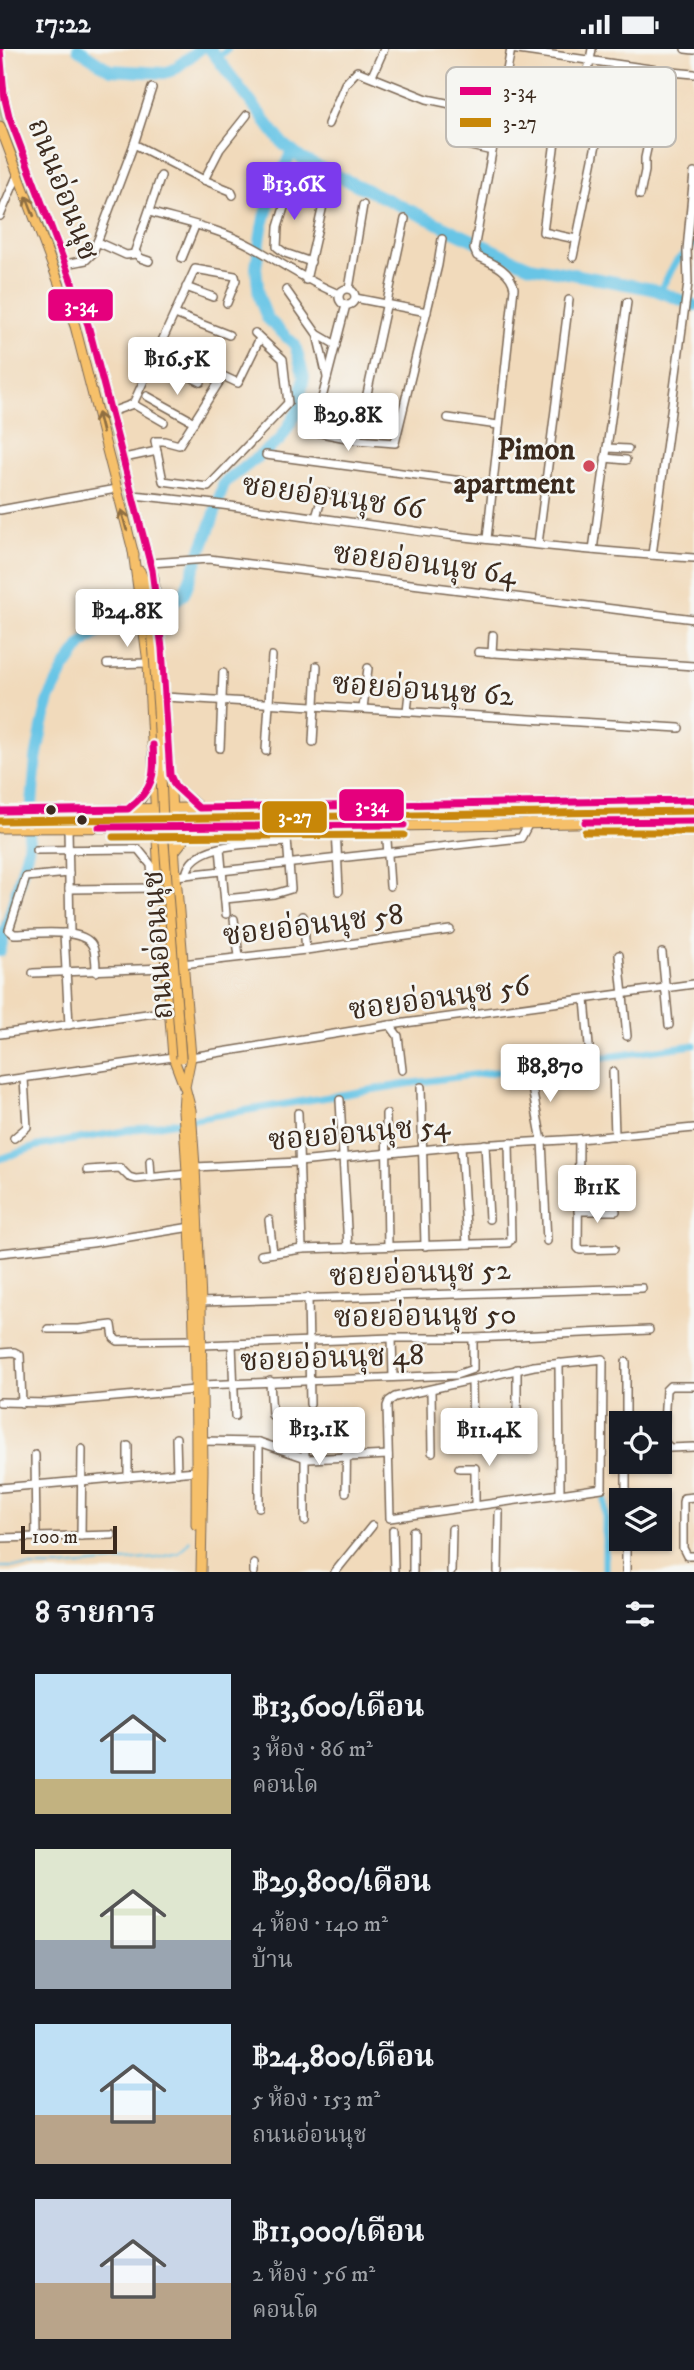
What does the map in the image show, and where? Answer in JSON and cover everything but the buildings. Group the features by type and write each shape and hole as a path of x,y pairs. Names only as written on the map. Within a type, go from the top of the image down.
{"main road":[{"name":"ถนนอ่อนนุช","path":"0,49 4,95 9,116 88,325 134,495 153,578 165,697 174,852 181,875 181,1057"},
{"name":"ถนนอ่อนนุช","path":"0,126 75,326 133,551 148,591"},
{"name":"ถนนอ่อนนุช","path":"145,548 155,657 165,857 187,1111 197,1302 201,1572"},
{"name":"ถนนอ่อนนุช","path":"133,551 148,663 157,827 157,885 169,1011 181,1057"},
{"path":"153,752 162,759 169,751"},
{"path":"170,775 175,786 199,808"},
{"path":"128,809 141,799 155,778"},
{"path":"1,811 694,800"},
{"path":"1,828 336,827 694,821"},
{"path":"128,827 149,835 155,841 158,852"},
{"path":"174,852 187,836 203,827"},
{"path":"157,885 169,871 181,875"},
{"name":"ถนนอ่อนนุช","path":"190,1170 197,1302"},
{"name":"ถนนอ่อนนุช","path":"195,1572 199,1471"}],"street":[{"path":"372,76 384,49"},
{"path":"508,67 511,49 637,67"},
{"path":"588,67 592,49"},
{"path":"685,49 694,50"},
{"path":"328,124 345,84 354,73 361,71 426,99 446,103"},
{"path":"676,72 694,74"},
{"path":"66,264 91,257 152,88"},
{"path":"204,180 219,149 247,115"},
{"path":"134,144 231,191 233,195"},
{"path":"475,147 492,151"},
{"path":"487,539 514,288 508,274 477,256 474,249 493,147"},
{"path":"554,147 543,232 576,239"},
{"path":"573,257 595,147"},
{"path":"640,195 647,147"},
{"path":"652,555 687,291 694,173"},
{"path":"0,216 4,196 18,174"},
{"path":"294,175 278,227 277,247 285,253 311,262"},
{"path":"135,254 161,176"},
{"path":"306,280 326,192"},
{"path":"349,289 363,205"},
{"path":"149,212 251,245 306,280 339,294"},
{"path":"357,440 405,219"},
{"path":"182,258 195,226"},
{"path":"346,305 328,377 310,431 357,440 395,443 442,239"},
{"path":"97,242 126,255 135,254 149,261"},
{"path":"111,412 133,404 195,269 233,275 236,280 227,303"},
{"path":"186,287 213,297"},
{"path":"339,294 349,289"},
{"path":"349,289 355,298"},
{"path":"286,290 317,334 328,377"},
{"path":"339,294 340,302 346,305 355,298"},
{"path":"355,298 427,312"},
{"path":"538,544 569,300"},
{"path":"593,550 627,302"},
{"path":"175,314 229,335"},
{"path":"317,334 336,345"},
{"path":"258,336 283,359 288,403 208,487 163,481 155,441 179,446 194,422 223,376 238,383 258,336"},
{"path":"155,359 201,382"},
{"path":"147,396 194,422"},
{"path":"133,404 164,422"},
{"path":"448,418 498,425"},
{"path":"607,448 628,449"},
{"path":"124,458 157,451"},
{"path":"266,455 492,485"},
{"path":"605,459 626,460"},
{"path":"0,510 116,489"},
{"path":"316,517 323,494 359,502"},
{"name":"ซอยอ่อนนุช 66","path":"134,495 212,502 487,539 694,558"},
{"name":"ซอยอ่อนนุช 64","path":"150,563 209,559 694,619"},
{"path":"492,653 493,635"},
{"path":"478,652 694,666"},
{"path":"266,751 272,656"},
{"path":"107,664 148,663"},
{"path":"313,742 317,666"},
{"path":"363,708 368,669"},
{"path":"219,748 223,673"},
{"path":"407,711 409,693"},
{"name":"ซอยอ่อนนุช 62","path":"165,697 678,728"},
{"path":"181,875 521,838 529,823"},
{"path":"386,825 390,886"},
{"path":"225,899 288,891 291,886 286,827"},
{"path":"336,827 339,891"},
{"path":"68,828 69,889 65,974 69,1025"},
{"path":"181,875 196,856 205,851 287,842"},
{"path":"220,848 226,914"},
{"path":"36,850 138,849 151,865 157,885 69,889"},
{"path":"69,873 26,877 9,930 13,934 67,933 87,938 94,947 96,972"},
{"path":"303,916 306,950"},
{"path":"234,919 239,956"},
{"name":"ซอยอ่อนนุช 58","path":"182,964 450,930"},
{"path":"662,953 669,1024"},
{"path":"619,955 627,1036"},
{"path":"33,973 65,974 165,968"},
{"name":"ซอยอ่อนนุช 56","path":"0,1081 694,984"},
{"path":"585,999 589,1046"},
{"path":"0,1034 169,1011"},
{"path":"390,1025 398,1036 402,1070"},
{"path":"529,1072 542,1141 547,1241"},
{"path":"613,1072 615,1136"},
{"path":"14,1138 27,1127 24,1079"},
{"path":"421,1087 425,1245"},
{"path":"340,1100 348,1248"},
{"path":"298,1113 302,1249"},
{"path":"386,1114 388,1247"},
{"name":"ซอยอ่อนนุช 54","path":"150,1177 190,1170 694,1128"},
{"path":"579,1139 578,1248 614,1249"},
{"path":"261,1255 302,1249 510,1242 509,1143"},
{"path":"485,1144 489,1219"},
{"path":"461,1146 467,1244"},
{"path":"87,1170 120,1168 129,1177 150,1177 150,1161"},
{"path":"578,1174 616,1174"},
{"path":"578,1211 616,1211"},
{"path":"270,1220 273,1253"},
{"path":"0,1253 92,1243 191,1227"},
{"name":"ซอยอ่อนนุช 52","path":"197,1302 642,1288"},
{"path":"308,1297 310,1404"},
{"name":"ซอยอ่อนนุช 50","path":"48,1329 112,1325 114,1338 118,1341 232,1344 649,1330"},
{"path":"392,1338 393,1377"},
{"name":"ซอยอ่อนนุช 48","path":"0,1402 46,1403 270,1381 456,1375 471,1371 472,1338"},
{"path":"232,1344 235,1416"},
{"path":"0,1353 15,1352 20,1355 22,1403"},
{"path":"603,1359 602,1489 390,1518 389,1401 395,1397 431,1391 517,1369 603,1359"},
{"path":"626,1362 626,1411"},
{"path":"559,1363 560,1494"},
{"path":"517,1369 517,1439"},
{"path":"270,1381 272,1415"},
{"path":"472,1381 473,1447"},
{"path":"694,1386 670,1386 666,1390 663,1441 670,1448 694,1447"},
{"path":"431,1391 432,1452"},
{"path":"305,1413 305,1521"},
{"path":"346,1492 347,1416"},
{"path":"176,1438 177,1473"},
{"path":"199,1441 259,1442 305,1458 388,1455"},
{"path":"259,1442 259,1507"},
{"path":"128,1446 128,1477"},
{"path":"81,1536 82,1449"},
{"path":"35,1455 36,1537"},
{"path":"459,1468 475,1468 475,1506"},
{"path":"0,1488 199,1471"},
{"path":"694,1497 684,1498 683,1502 683,1548 687,1556 694,1556"},
{"path":"498,1572 499,1513"},
{"path":"335,1572 372,1525"},
{"path":"451,1572 452,1529"},
{"path":"393,1531 394,1572"},
{"path":"413,1531 413,1572"},
{"path":"0,1538 111,1535"},
{"path":"626,1551 626,1572"}],"green space":[{"path":"0,87 9,128 82,323 107,429 82,332 21,168 2,110"},
{"path":"111,445 141,555 139,556"}],"waterway":[{"path":"78,49 110,70 164,73 173,70 200,49"},
{"path":"210,49 283,144 302,159 530,266 652,289 694,305"},
{"path":"218,58 228,49"},
{"path":"0,951 28,849 36,759 42,728 49,699 64,669 83,643 129,610 172,603 184,594 224,483 280,440 298,411 304,377 295,345 267,318 259,297 256,267 262,228 270,200 292,151"},
{"path":"659,292 676,262 694,243"},
{"path":"0,1159 38,1146 212,1116 413,1083 694,1045"},
{"path":"605,1500 605,1572"},
{"path":"0,1567 61,1567 157,1558 179,1553 190,1540"}],"transit line":[{"name":"3-34","path":"0,49 4,95 9,116 88,325 152,570 162,648 170,775 175,786 199,808 694,800"},
{"name":"3-34","path":"0,811 128,809 143,795 151,781 154,766 153,745"},
{"name":"3-27","path":"0,821 694,811"},
{"name":"3-34","path":"585,822 694,821"},
{"name":"3-34","path":"99,827 404,825"},
{"name":"3-27","path":"585,832 694,832"},
{"name":"3-27","path":"113,837 404,835"}],"place":[{"name":"Pimon apartment","path":"589,466"}]}
